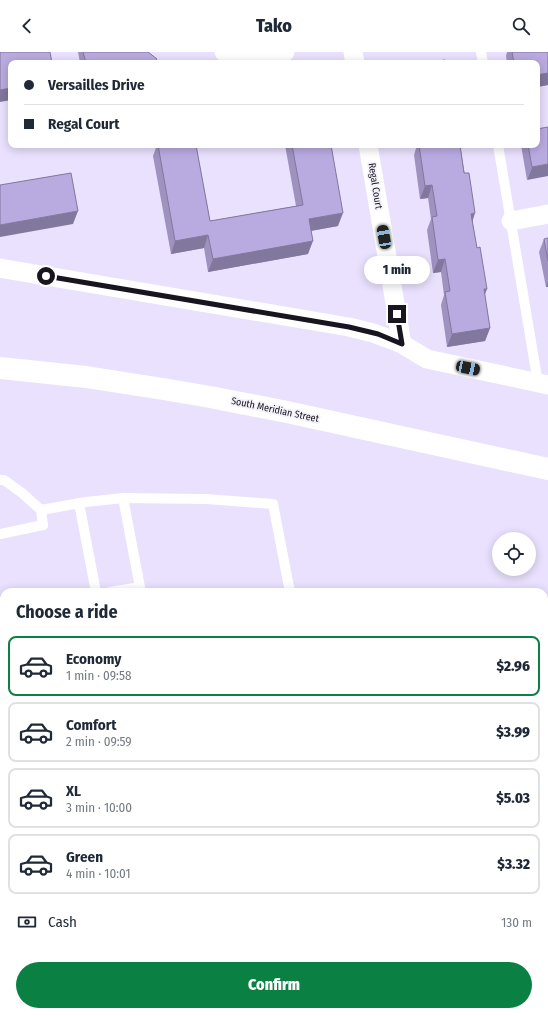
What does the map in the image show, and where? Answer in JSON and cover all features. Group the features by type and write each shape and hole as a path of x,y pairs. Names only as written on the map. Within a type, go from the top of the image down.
{"main road":[{"name":"South Meridian Street","path":"0,368 86,377 210,397 287,412 548,469"}],"street":[{"path":"224,52 235,60 285,52"},
{"name":"Regal Court","path":"369,148 402,344"},
{"path":"511,221 548,214"},
{"path":"0,268 349,327 378,334 402,344 426,359 543,384"}],"lane":[{"path":"499,148 511,221 543,384"},
{"path":"0,480 4,480 22,493 41,510 43,525 0,534"},
{"path":"41,510 79,503 123,498 206,500 272,504 289,588"},
{"path":"123,498 140,586 130,588"},
{"path":"79,503 95,588"}],"building":[{"path":"0,52 50,52 51,60 8,60 8,89 0,90"},
{"path":"83,52 148,52 157,59 156,60 85,60"},
{"path":"512,52 548,52 548,73 540,74 540,60 513,60"},
{"path":"548,127 548,164 532,167 529,148 540,148 540,128"},
{"path":"159,148 197,148 210,221 303,205 293,148 332,148 343,213 309,219 313,241 213,259 208,235 175,241"},
{"path":"419,148 460,148 464,173 469,173 475,213 471,214 477,248 480,247 487,289 484,289 490,328 452,334 445,292 450,291 445,259 438,260 432,217 437,216 432,185 425,186"},
{"path":"71,173 78,211 0,225 0,185"},
{"path":"548,238 548,261 544,239"}],"route":[{"path":"46,276 349,327 378,334 402,344 397,314"}]}
